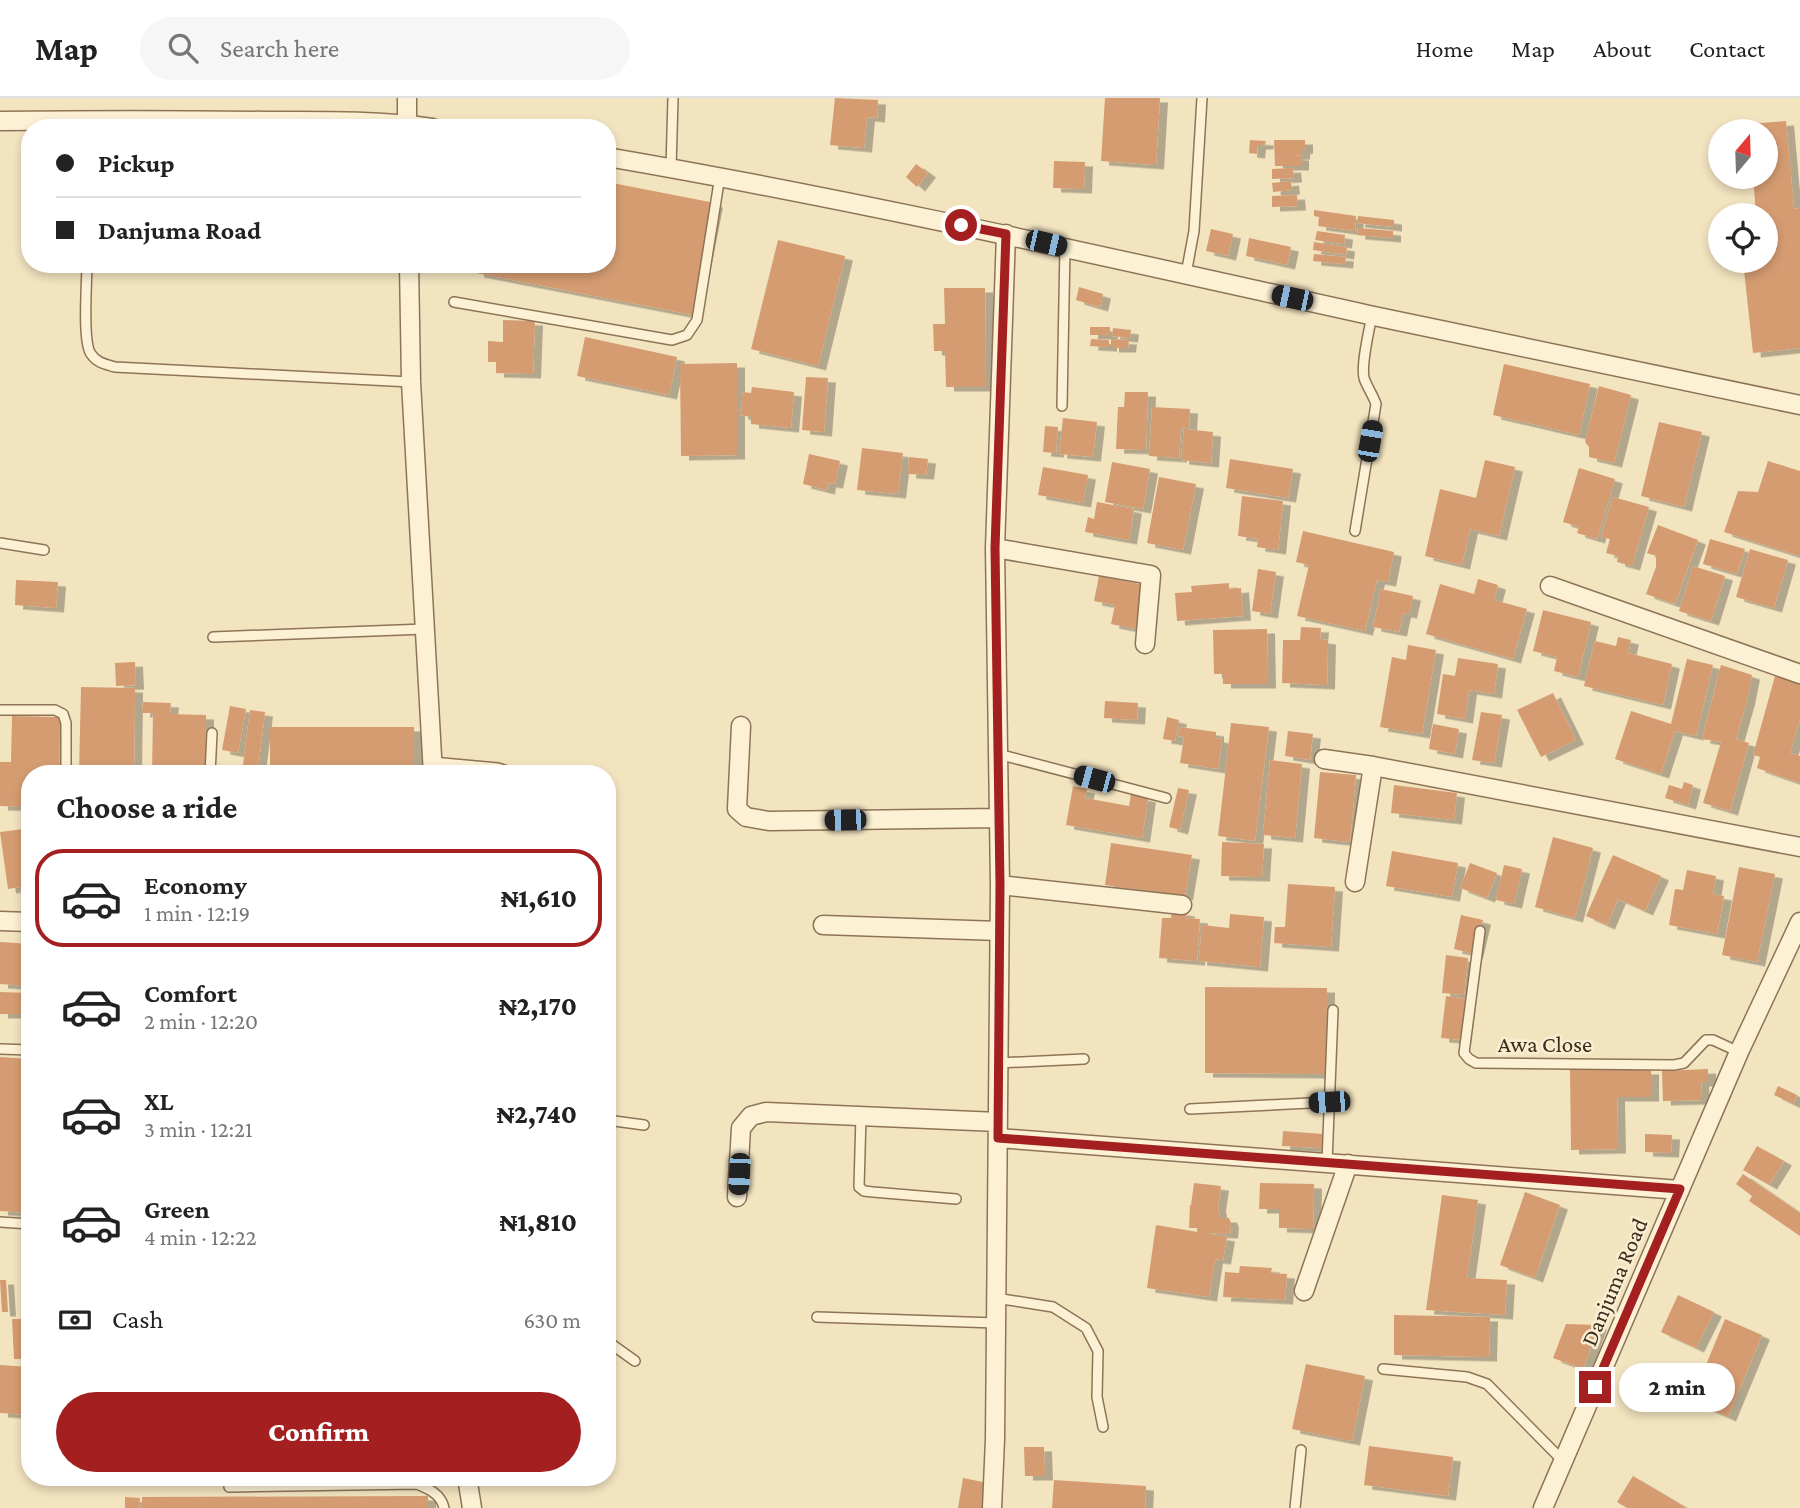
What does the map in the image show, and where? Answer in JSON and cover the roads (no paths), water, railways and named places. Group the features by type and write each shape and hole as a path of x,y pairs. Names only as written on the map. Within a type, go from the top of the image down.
{"street":[{"path":"407,98 407,119"},
{"path":"0,121 21,121"},
{"path":"616,159 720,176 1006,234 1372,315 1800,405"},
{"path":"992,1508 1000,885 995,548 1006,234"},
{"path":"409,273 411,382 433,765"},
{"path":"995,548 1151,575 1145,644"},
{"path":"1550,586 1800,674"},
{"path":"741,726 737,809 746,817 769,821 998,818"},
{"path":"1324,759 1800,847"},
{"path":"1355,882 1373,766"},
{"path":"1000,885 1182,905"},
{"path":"0,921 21,922"},
{"name":"Danjuma Road","path":"1543,1508 1739,1052 1800,922"},
{"path":"823,925 999,931"},
{"path":"737,1197 741,1128 751,1116 765,1112 861,1116 1327,1163 1680,1189"},
{"path":"1304,1291 1348,1164"},
{"path":"468,1486 472,1508"}],"lane":[{"path":"671,168 673,98"},
{"path":"1186,274 1194,231 1202,98"},
{"path":"454,302 672,340 687,335 698,320 720,176"},
{"path":"1062,406 1065,247"},
{"path":"87,273 86,337 89,352 100,363 115,367 411,382"},
{"path":"1354,531 1376,404 1365,382 1363,371 1372,315"},
{"path":"0,543 44,550"},
{"path":"213,637 425,629"},
{"path":"0,710 55,709 63,714 66,723 66,765"},
{"path":"210,765 212,733"},
{"path":"998,754 1166,798"},
{"name":"Awa Close","path":"1480,931 1464,1053 1476,1063 1674,1065 1684,1063 1706,1040 1713,1040 1739,1052"},
{"path":"1327,1163 1333,1010"},
{"path":"0,1049 21,1050"},
{"path":"998,1063 1084,1059"},
{"path":"1190,1109 1329,1102"},
{"path":"861,1116 859,1187 863,1191 956,1199"},
{"path":"616,1122 644,1125"},
{"path":"0,1222 21,1223"},
{"path":"996,1298 1053,1307 1086,1328 1098,1351 1097,1397 1103,1427"},
{"path":"817,1317 996,1323"},
{"path":"616,1347 635,1361"},
{"path":"1383,1369 1467,1377 1487,1384 1563,1461"},
{"path":"1295,1508 1301,1450"},
{"path":"229,1487 292,1486"},
{"path":"422,1486 443,1500 444,1508"}]}
